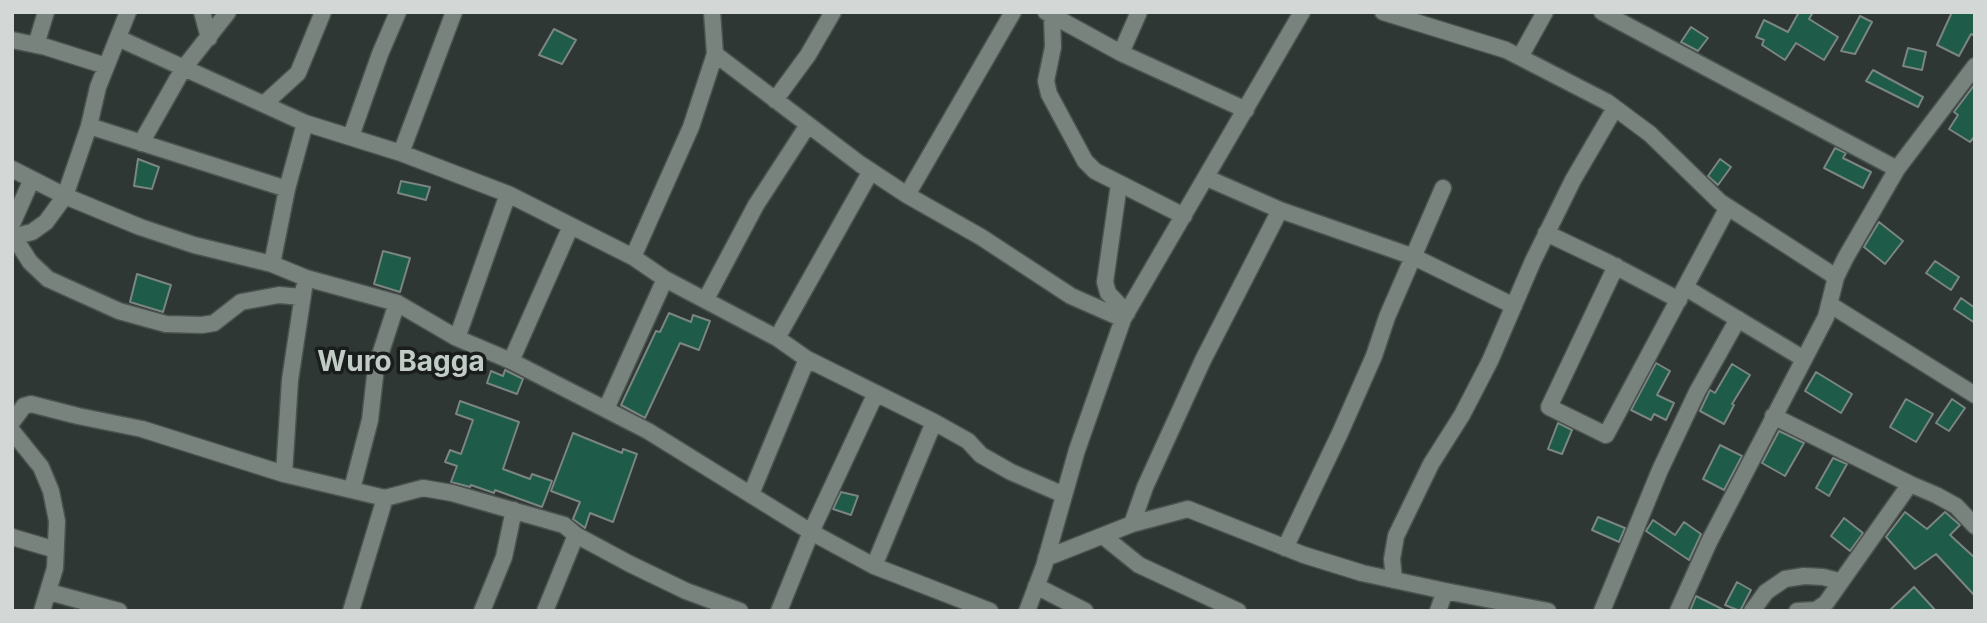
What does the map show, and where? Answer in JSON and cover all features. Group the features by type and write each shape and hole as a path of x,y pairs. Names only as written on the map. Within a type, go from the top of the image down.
{"street":[{"path":"36,45 46,12"},
{"path":"13,233 32,232 46,222 65,196 89,126 98,87 128,12"},
{"path":"202,12 209,38"},
{"path":"141,143 183,69 228,12"},
{"path":"264,104 298,73 323,12"},
{"path":"351,136 398,12"},
{"path":"401,153 454,12"},
{"path":"632,257 691,127 715,54 712,12"},
{"path":"775,100 808,55 833,12"},
{"path":"907,195 1013,12"},
{"path":"1121,54 1139,12"},
{"path":"1027,611 1046,558 1077,450 1125,316 1302,12"},
{"path":"1383,12 1468,37 1520,57 1615,108 1650,134 1728,207 1836,277"},
{"path":"1520,57 1545,12"},
{"path":"1602,12 1897,169"},
{"path":"1049,14 1121,54 1246,110"},
{"path":"1049,14 1053,47 1046,81 1049,94 1089,167 1184,216"},
{"path":"118,38 305,123 401,153 508,194 632,257 665,279 777,338 807,359 934,422 968,441 981,455 1011,472 1064,495"},
{"path":"12,40 106,66"},
{"path":"715,54 808,125 907,195 981,237 1071,296 1125,316"},
{"path":"1678,611 1709,542 1826,317 1836,277 1846,257 1897,169 1975,66"},
{"path":"1394,580 1392,559 1396,536 1431,464 1490,361 1546,233 1573,180 1615,108"},
{"path":"272,264 287,189 305,123"},
{"path":"706,299 756,205 808,125"},
{"path":"89,126 287,189"},
{"path":"12,169 65,196 141,227 397,303 457,338 511,361 648,431 811,532 874,566 990,611"},
{"path":"777,338 871,171"},
{"path":"1206,178 1280,210 1414,257 1514,306"},
{"path":"32,179 13,233 30,262 48,279 119,311 166,324 202,326 214,323 241,302 279,295 302,297"},
{"path":"1119,184 1105,282 1108,293 1125,316"},
{"path":"1285,548 1374,356 1387,317 1443,188"},
{"path":"457,338 508,194"},
{"path":"1616,266 1549,405 1550,410 1604,435 1609,434 1728,207"},
{"path":"1132,524 1145,487 1203,360 1280,210"},
{"path":"511,361 571,226"},
{"path":"1546,233 1738,319 1804,359"},
{"path":"284,474 290,380 306,278"},
{"path":"606,409 665,279"},
{"path":"1083,302 1108,293"},
{"path":"352,489 370,421 376,367 397,303"},
{"path":"1829,304 1975,396"},
{"path":"1602,611 1660,470 1697,392 1738,319"},
{"path":"751,494 807,359"},
{"path":"779,611 811,532 876,393"},
{"path":"12,422 24,406 31,404 178,438 284,474 385,498 423,488 452,493 564,525 576,536 687,591 740,611"},
{"path":"1773,416 1936,495 1955,506 1975,526"},
{"path":"874,566 934,422"},
{"path":"12,431 41,467 51,491 57,521 57,550 49,592 41,611"},
{"path":"1797,611 1822,608 1910,484"},
{"path":"351,611 385,498"},
{"path":"1046,558 1132,524 1188,509 1285,548 1362,573 1521,609 1548,611"},
{"path":"482,611 504,557 514,510"},
{"path":"545,611 576,536"},
{"path":"12,537 57,550"},
{"path":"1103,537 1139,565 1238,611"},
{"path":"1757,610 1766,592 1785,579 1804,576 1839,581"},
{"path":"1036,586 1085,611"},
{"path":"49,592 119,611"},
{"path":"1438,611 1444,592"}],"building":[{"path":"1799,12 1813,12 1809,19 1838,37 1824,60 1796,43 1785,60 1762,45 1764,40 1756,37 1764,20 1788,32"},
{"path":"1952,12 1975,12 1975,36 1971,34 1959,56 1937,45"},
{"path":"1860,16 1872,22 1855,54 1841,51"},
{"path":"1691,27 1708,38 1698,51 1681,42"},
{"path":"554,29 576,40 562,64 539,55"},
{"path":"1908,48 1926,52 1922,70 1903,66"},
{"path":"1873,70 1923,97 1918,107 1866,81"},
{"path":"1975,84 1975,136 1970,142 1949,129 1958,115 1954,112"},
{"path":"1835,148 1846,153 1843,158 1871,172 1863,188 1824,168"},
{"path":"138,159 159,167 152,189 134,186"},
{"path":"1720,159 1731,167 1718,185 1708,176"},
{"path":"401,181 430,187 426,200 398,193"},
{"path":"1879,222 1903,241 1885,264 1864,247"},
{"path":"383,251 410,258 400,292 374,284"},
{"path":"1935,261 1959,277 1951,290 1926,273"},
{"path":"137,274 171,285 163,312 130,302"},
{"path":"1961,298 1975,308 1975,323 1954,309"},
{"path":"669,313 691,322 693,315 710,321 699,350 680,343 645,418 621,405 656,331 660,332"},
{"path":"1656,363 1670,371 1657,395 1674,403 1666,420 1654,414 1651,420 1631,410"},
{"path":"1732,364 1750,375 1732,404 1734,405 1724,424 1700,411 1710,390 1715,393"},
{"path":"505,370 523,379 517,394 487,383 491,371 503,376"},
{"path":"1816,372 1852,394 1841,413 1805,391"},
{"path":"1906,399 1933,414 1916,442 1890,427"},
{"path":"1952,399 1965,408 1949,431 1936,423"},
{"path":"460,401 519,422 503,469 530,479 532,474 552,481 542,507 495,490 494,493 451,482 457,466 445,462 450,450 461,454 473,420 456,414"},
{"path":"1558,423 1572,430 1562,454 1548,449"},
{"path":"1779,431 1804,443 1785,476 1762,463"},
{"path":"573,433 622,453 623,449 637,454 613,522 590,513 585,528 573,519 580,502 551,491"},
{"path":"1720,445 1742,456 1724,490 1703,479"},
{"path":"1833,458 1847,464 1829,496 1816,488"},
{"path":"841,492 858,496 851,515 833,509"},
{"path":"1905,512 1927,529 1945,512 1960,525 1950,535 1975,558 1975,596 1936,554 1915,569 1886,537"},
{"path":"1598,517 1625,528 1619,542 1592,530"},
{"path":"1844,518 1863,533 1850,551 1831,536"},
{"path":"1653,520 1675,535 1684,522 1701,534 1689,560 1646,531"},
{"path":"1737,582 1751,590 1740,611 1725,605"},
{"path":"1914,587 1936,611 1889,611"},
{"path":"1696,596 1726,611 1690,611"}],"district":[{"name":"Wuro Bagga","path":"401,363"}]}
